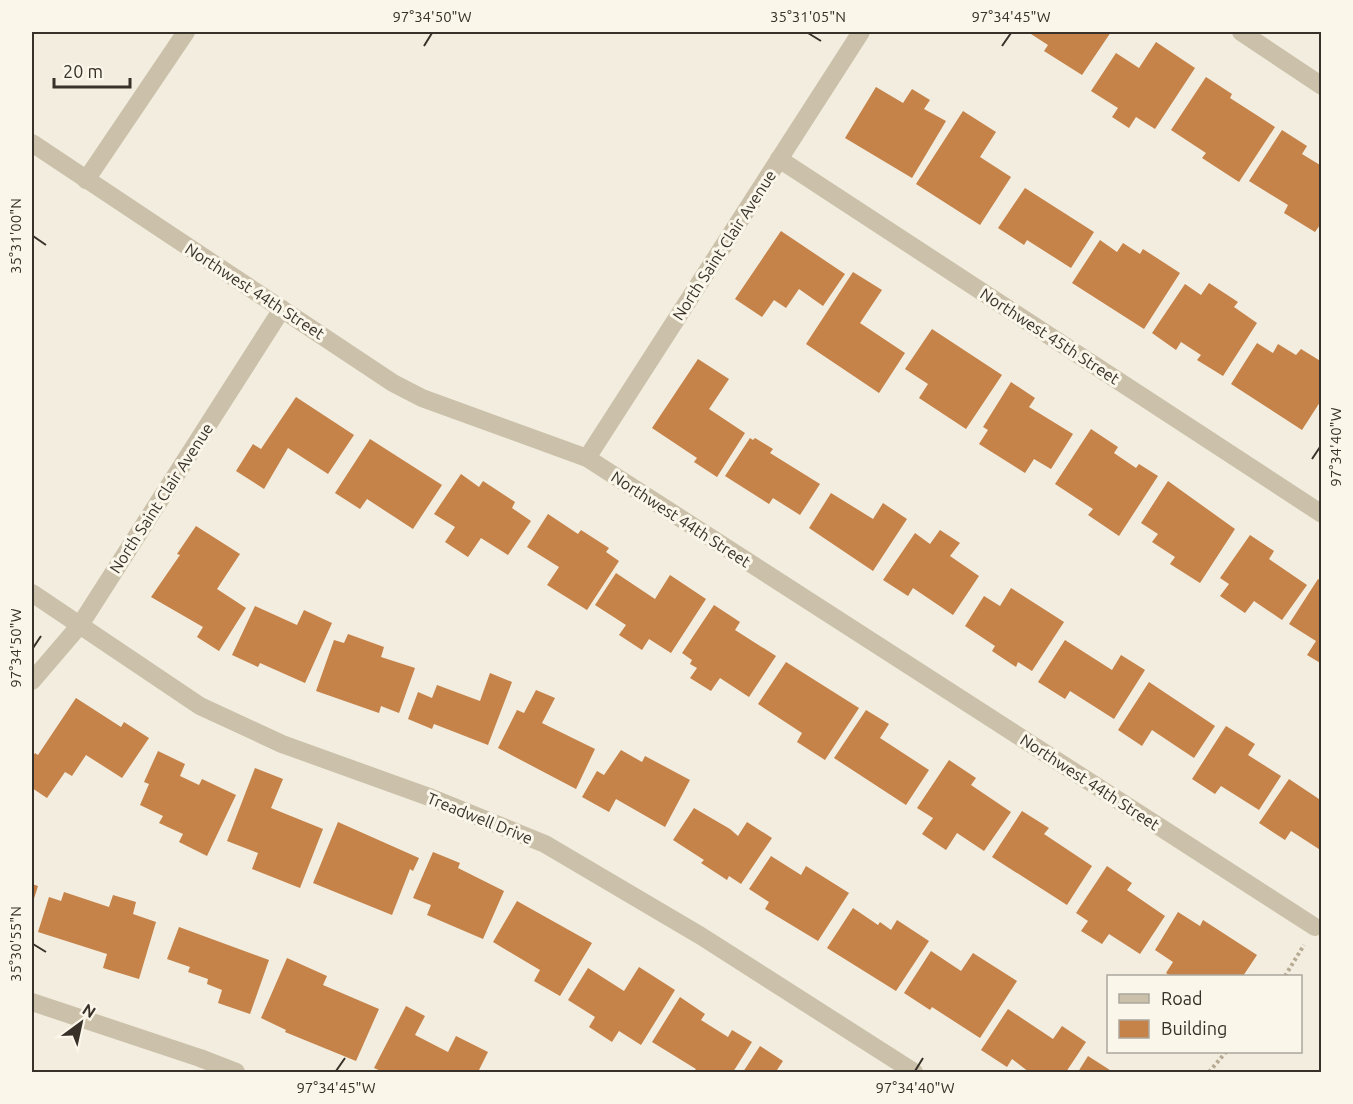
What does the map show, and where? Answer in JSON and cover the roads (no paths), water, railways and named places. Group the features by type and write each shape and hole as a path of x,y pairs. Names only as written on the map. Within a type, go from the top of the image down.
{"street":[{"path":"86,180 186,32"},
{"name":"North Saint Clair Avenue","path":"587,458 861,32"},
{"path":"1241,32 1322,86"},
{"name":"Northwest 44th Street","path":"32,143 393,383 422,398 587,458 1315,927"},
{"name":"Northwest 45th Street","path":"779,159 1322,514"},
{"name":"North Saint Clair Avenue","path":"32,681 80,625 282,309"},
{"name":"Treadwell Drive","path":"32,593 200,706 282,744 432,798 545,844 701,936 914,1072"},
{"path":"32,1002 236,1072"}]}
